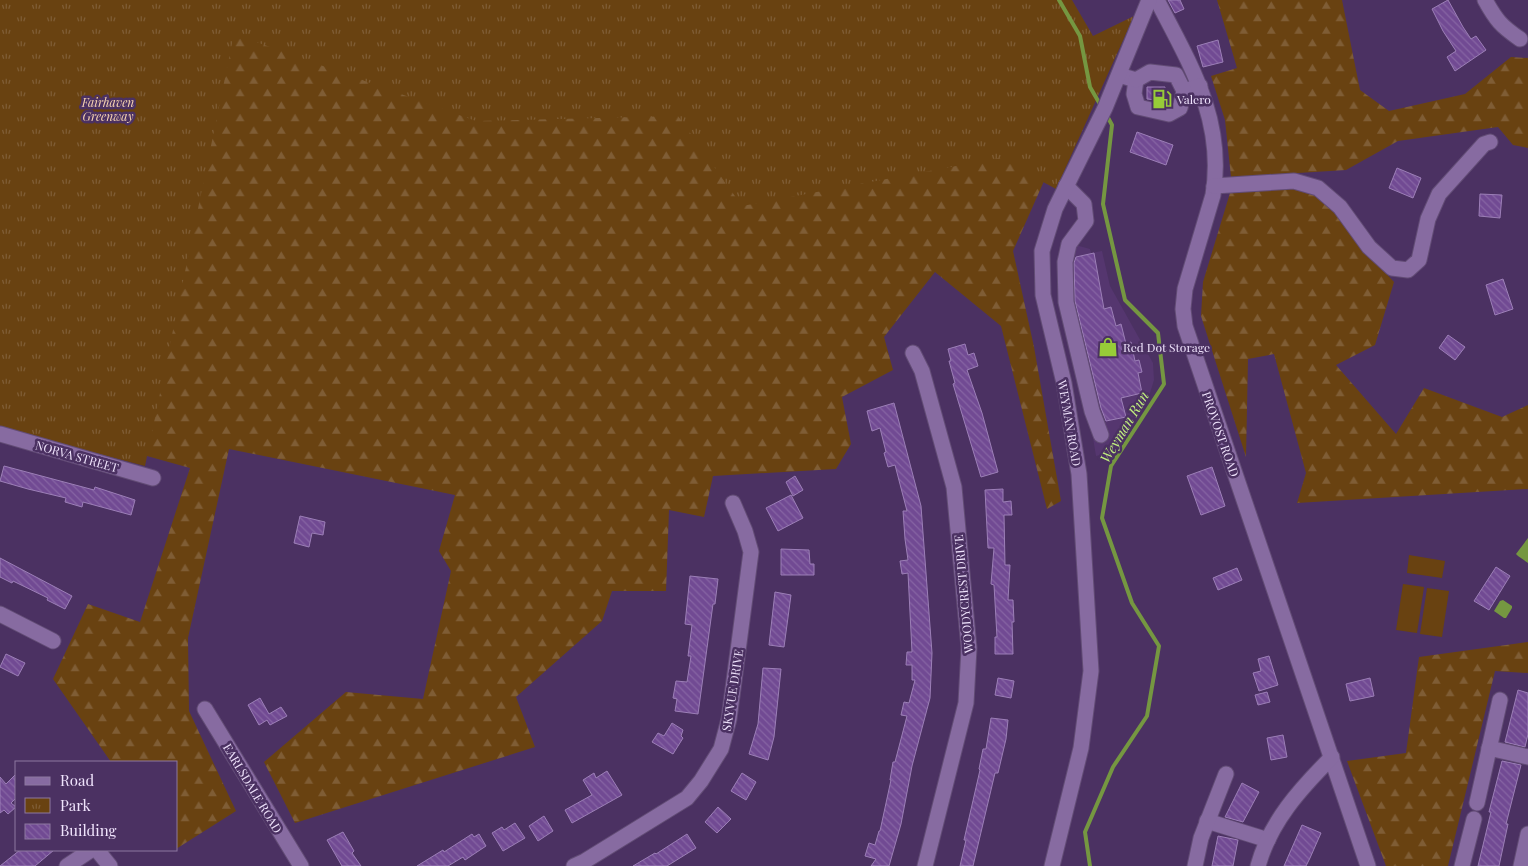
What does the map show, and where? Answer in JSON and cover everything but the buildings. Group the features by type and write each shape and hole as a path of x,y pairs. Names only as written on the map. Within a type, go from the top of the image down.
{"street":[{"name":"WEYMAN ROAD","path":"1052,866 1081,748 1091,671 1079,474 1064,383 1043,294 1042,251 1055,209 1118,77 1149,0"},
{"name":"PROVOST ROAD","path":"1157,0 1200,86 1209,116 1214,150 1213,195 1185,289 1183,309 1185,326 1368,866"},
{"path":"1485,0 1494,18 1505,29 1520,38"},
{"path":"1118,77 1136,80 1150,72 1176,75 1184,91 1180,108 1169,114 1138,107 1134,94 1136,80"},
{"path":"1184,91 1200,86"},
{"path":"1214,186 1294,181 1318,188 1340,207 1369,247 1392,268 1408,270 1419,260 1428,219 1439,194 1484,144 1490,142"},
{"path":"1066,186 1084,204 1086,221 1069,244 1064,262 1066,302 1092,411 1101,436"},
{"name":"WOODYCREST DRIVE","path":"913,353 922,371 954,487 969,648 966,703 925,866"},
{"name":"NORVA STREET","path":"0,434 154,478"},
{"name":"SKYVUE DRIVE","path":"574,866 586,862 687,798 701,782 721,749 729,719 751,552 745,531 733,503"},
{"path":"0,614 53,641"},
{"path":"1477,803 1500,700"},
{"name":"EARLSDALE ROAD","path":"206,709 301,866"},
{"path":"1489,748 1528,757"},
{"path":"1258,866 1277,821 1307,782 1332,757"},
{"path":"1195,866 1201,838 1226,774"},
{"path":"1462,866 1474,819"},
{"path":"1207,821 1268,840"},
{"path":"1521,866 1528,834"},
{"path":"67,866 90,851"},
{"path":"98,851 110,866"}],"shaded area":[{"name":"Red Dot Storage","path":"1061,241 1090,249 1091,253 1102,251 1110,286 1153,363 1154,380 1150,393 1110,453 1096,456 1058,263"},
{"path":"1528,538 1528,563 1516,554"},
{"path":"1503,600 1512,606 1506,618 1494,611 1500,601"}],"green space":[{"path":"0,0 1084,91 1013,251 1034,347 1061,501 1047,509 1001,326 935,272 884,337 893,370 842,397 851,444 836,469 713,476 704,517 669,510 666,591 612,591 602,621 516,697 535,747 295,823 264,762 346,692 423,699 451,571 439,551 455,495 229,449 188,638 189,711 236,811 178,848 178,761 110,761 53,679 88,604 140,622 190,468 0,415"},
{"name":"Fairhaven Greenway","path":"0,0 1072,0 1093,36 1134,16 1056,189 999,158 742,206 678,116 476,121 234,34 145,466 0,428"},
{"path":"1217,0 1342,0 1360,90 1389,111 1465,94 1511,57 1528,58 1528,148 1513,145 1498,127 1398,141 1346,170 1231,177 1225,120 1211,76 1237,68"},
{"path":"1301,188 1329,204 1361,247 1394,282 1375,345 1336,365 1396,434 1424,388 1502,417 1528,405 1528,489 1297,503 1306,473 1274,354 1248,359 1246,457 1201,316 1203,282 1230,193"},
{"path":"1409,555 1445,561 1442,578 1407,573"},
{"path":"1403,584 1424,587 1417,633 1396,630"},
{"path":"1427,588 1449,591 1442,637 1420,634"},
{"path":"1528,642 1528,673 1495,671 1448,866 1386,866 1347,761 1406,753 1419,657"}],"waterway":[{"name":"Weyman Run","path":"1059,0 1080,36 1090,87 1101,106"},
{"name":"Weyman Run","path":"1090,866 1085,832 1113,767 1147,716 1159,646 1132,603 1102,518 1111,466 1164,384 1158,333 1125,300 1103,204 1112,125 1106,114"}],"place":[{"name":"Valero","path":"1162,99"},
{"name":"Red Dot Storage","path":"1108,347"}]}
